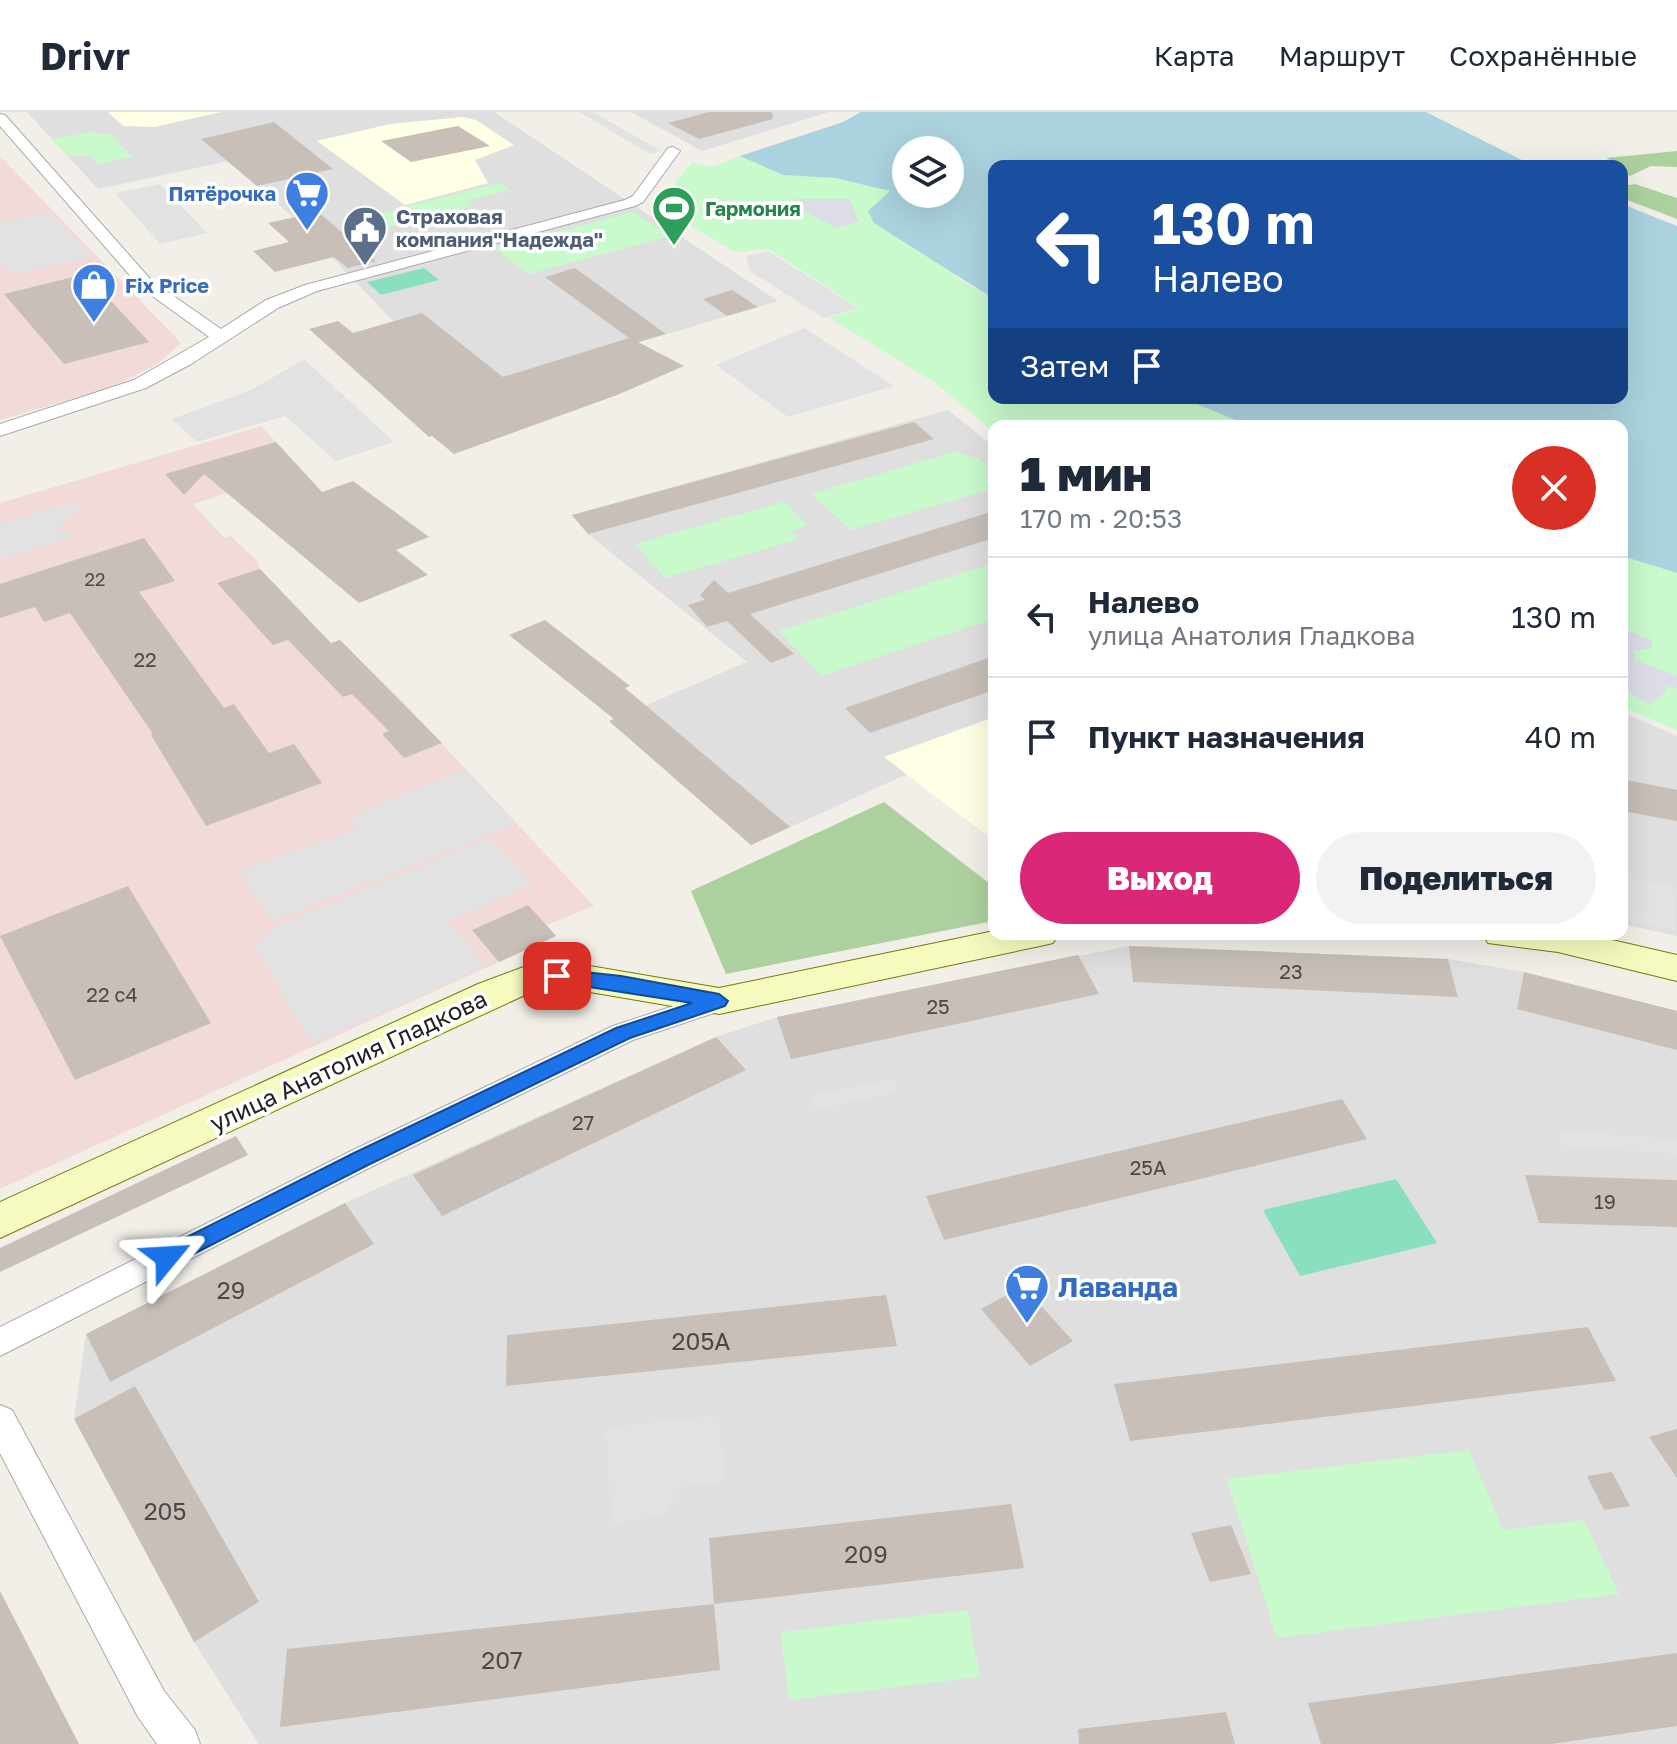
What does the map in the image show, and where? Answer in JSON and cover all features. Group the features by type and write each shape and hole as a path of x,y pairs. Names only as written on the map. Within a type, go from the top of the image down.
{"main road":[{"name":"улица Анатолия Гладкова","path":"0,1221 491,993 537,975 578,977 719,1001 1011,940"},
{"path":"1558,940 1677,968"}],"street":[{"path":"0,118 146,284 219,336"},
{"path":"0,430 140,384 185,360 272,304 311,288 634,202 673,151"},
{"path":"0,1342 361,1159 623,1033 719,1001"},
{"path":"0,1420 151,1704 181,1744"}],"shaded area":[{"path":"27,112 494,112 778,301 634,344 475,406 294,218 228,161 98,189"},
{"path":"108,112 221,112 154,127 123,126"},
{"path":"579,112 593,112 661,151 650,154"},
{"path":"631,112 829,112 702,151"},
{"path":"463,117 476,120 514,145 475,160 488,183 405,205 317,141 390,124"},
{"path":"0,156 181,343 159,363 110,388 0,420"},
{"path":"160,184 207,233 160,244 115,193"},
{"path":"795,199 849,199 859,221 837,228 791,205"},
{"path":"50,212 93,256 14,275 0,265 0,223"},
{"path":"768,251 858,308 824,318 750,271 746,256"},
{"path":"804,328 894,386 788,417 716,365"},
{"path":"304,359 394,442 336,461 285,416 197,442 172,419 251,390"},
{"path":"948,410 988,442 988,836 907,774 751,845 609,721 747,662 588,534 572,515"},
{"path":"261,426 302,470 193,504 224,538 231,536 258,562 260,569 330,643 340,640 402,701 594,906 547,925 556,936 0,1189 0,503"},
{"path":"68,503 85,505 55,529 76,536 0,559 0,524"},
{"path":"1628,630 1652,641 1652,648 1634,651 1635,660 1677,676 1677,689 1668,686 1661,697 1650,705 1628,692"},
{"path":"1628,715 1677,736 1677,936 1628,925"},
{"path":"988,719 988,836 884,757"},
{"path":"464,769 516,824 272,921 239,871 357,829 349,818"},
{"path":"490,838 533,884 447,921 486,966 311,1043 255,947 279,924"},
{"path":"1628,876 1677,888 1675,931 1628,919"},
{"path":"1129,946 1448,959 1524,972 1677,1011 1677,1744 259,1744 194,1642 74,1419 86,1334 345,1203 716,1037 777,1017"},
{"path":"893,1078 899,1092 815,1110 810,1096"},
{"path":"1558,1131 1677,1139 1677,1154 1562,1146"},
{"path":"718,1415 725,1481 684,1486 662,1516 611,1523 606,1428"}],"green space":[{"path":"91,132 110,135 133,157 98,164 91,156 69,156 51,140"},
{"path":"1677,151 1677,167 1651,166 1630,176 1628,160 1606,158"},
{"path":"740,156 783,175 835,178 891,191 892,208 904,208 957,278 988,296 988,404 1197,404 1235,420 988,420 988,427 934,382 829,318 860,308 768,249 735,252 656,206 692,163 712,167"},
{"path":"500,183 510,190 467,201 473,206 384,228 368,216"},
{"path":"1635,184 1677,198 1677,219 1628,200 1628,185"},
{"path":"633,212 670,236 529,274 494,248"},
{"path":"424,268 439,280 381,295 367,282"},
{"path":"955,452 980,459 988,466 988,490 851,530 811,494"},
{"path":"784,502 808,526 791,531 799,539 665,578 635,544"},
{"path":"1628,558 1677,573 1677,730 1628,710"},
{"path":"988,565 988,621 821,676 779,631"},
{"path":"884,802 988,882 988,922 726,974 691,891"},
{"path":"1396,1179 1437,1243 1300,1276 1263,1210"},
{"path":"1469,1450 1503,1530 1584,1520 1619,1594 1277,1638 1227,1479"},
{"path":"967,1610 980,1677 789,1700 781,1632"}],"water":[{"path":"861,112 1426,112 1522,160 988,160 988,295 874,223 868,211 890,191 835,178 783,175 740,156 843,122"},
{"path":"1628,206 1677,226 1677,573 1628,558 1628,420 1235,420 1197,404 1628,404"}],"building":[{"path":"709,112 772,112 773,119 699,139 668,123"},
{"path":"274,122 333,169 257,186 201,139"},
{"path":"458,126 490,146 411,162 381,141"},
{"path":"318,212 376,261 348,268 334,257 275,272 253,251 289,242 268,223"},
{"path":"575,268 666,334 638,342 684,366 617,395 454,454 432,436 429,437 309,329 338,321 353,333 422,313 503,377 629,338 545,277"},
{"path":"86,274 149,342 64,364 4,294"},
{"path":"732,290 758,307 727,316 703,299"},
{"path":"914,422 934,439 588,534 572,515"},
{"path":"276,442 322,492 353,481 429,537 396,550 428,575 359,603 204,474 184,495 165,474"},
{"path":"988,513 988,540 750,614 794,654 771,663 727,621 707,627 688,605 705,600 700,595 714,580 728,593"},
{"path":"144,538 175,581 139,592 224,708 234,704 269,753 294,744 322,783 206,826 153,734 70,613 44,622 35,607 0,618 0,584"},
{"path":"260,569 331,643 340,640 442,743 404,758 382,734 389,731 352,694 343,697 288,640 273,645 217,583"},
{"path":"545,620 630,686 625,688 790,827 751,845 609,721 614,719 509,635"},
{"path":"988,658 988,692 870,733 845,708"},
{"path":"1628,780 1677,790 1677,821 1628,812"},
{"path":"128,886 211,1023 75,1080 0,936"},
{"path":"528,905 556,936 499,962 472,930"},
{"path":"1129,946 1448,959 1458,997 1133,982"},
{"path":"1078,955 1099,994 791,1059 777,1017"},
{"path":"1524,972 1677,1011 1677,1050 1517,1009"},
{"path":"716,1037 746,1070 442,1216 413,1175"},
{"path":"1342,1099 1367,1139 944,1240 926,1196"},
{"path":"236,1136 248,1155 0,1272 0,1248"},
{"path":"1525,1175 1677,1180 1677,1227 1539,1223"},
{"path":"345,1203 374,1244 110,1382 86,1334"},
{"name":"Лаванда","path":"1023,1286 1073,1341 1030,1366 981,1309"},
{"path":"886,1295 897,1346 506,1386 507,1335"},
{"path":"1588,1327 1616,1381 1130,1441 1114,1384"},
{"path":"135,1386 259,1602 194,1642 74,1419"},
{"path":"1677,1429 1677,1478 1649,1437"},
{"path":"1612,1472 1630,1506 1604,1510 1587,1476"},
{"path":"1011,1504 1024,1568 714,1604 709,1538"},
{"path":"1231,1525 1251,1574 1210,1582 1191,1533"},
{"path":"0,1591 79,1744 0,1744"},
{"path":"714,1604 720,1670 280,1727 287,1649"},
{"path":"1677,1653 1677,1726 1551,1744 1321,1744 1308,1703"},
{"path":"1226,1712 1235,1744 1079,1744 1078,1729"}],"place":[{"name":"Пятёрочка","path":"307,232"},
{"name":"Гармония","path":"674,247"},
{"name":"Страховая компания\"Надежда\"","path":"365,267"},
{"name":"Fix Price","path":"94,324"},
{"name":"Лаванда","path":"1027,1325"}],"route":[{"path":"167,1257 361,1159 623,1033 719,1001 621,983 557,976"}]}
